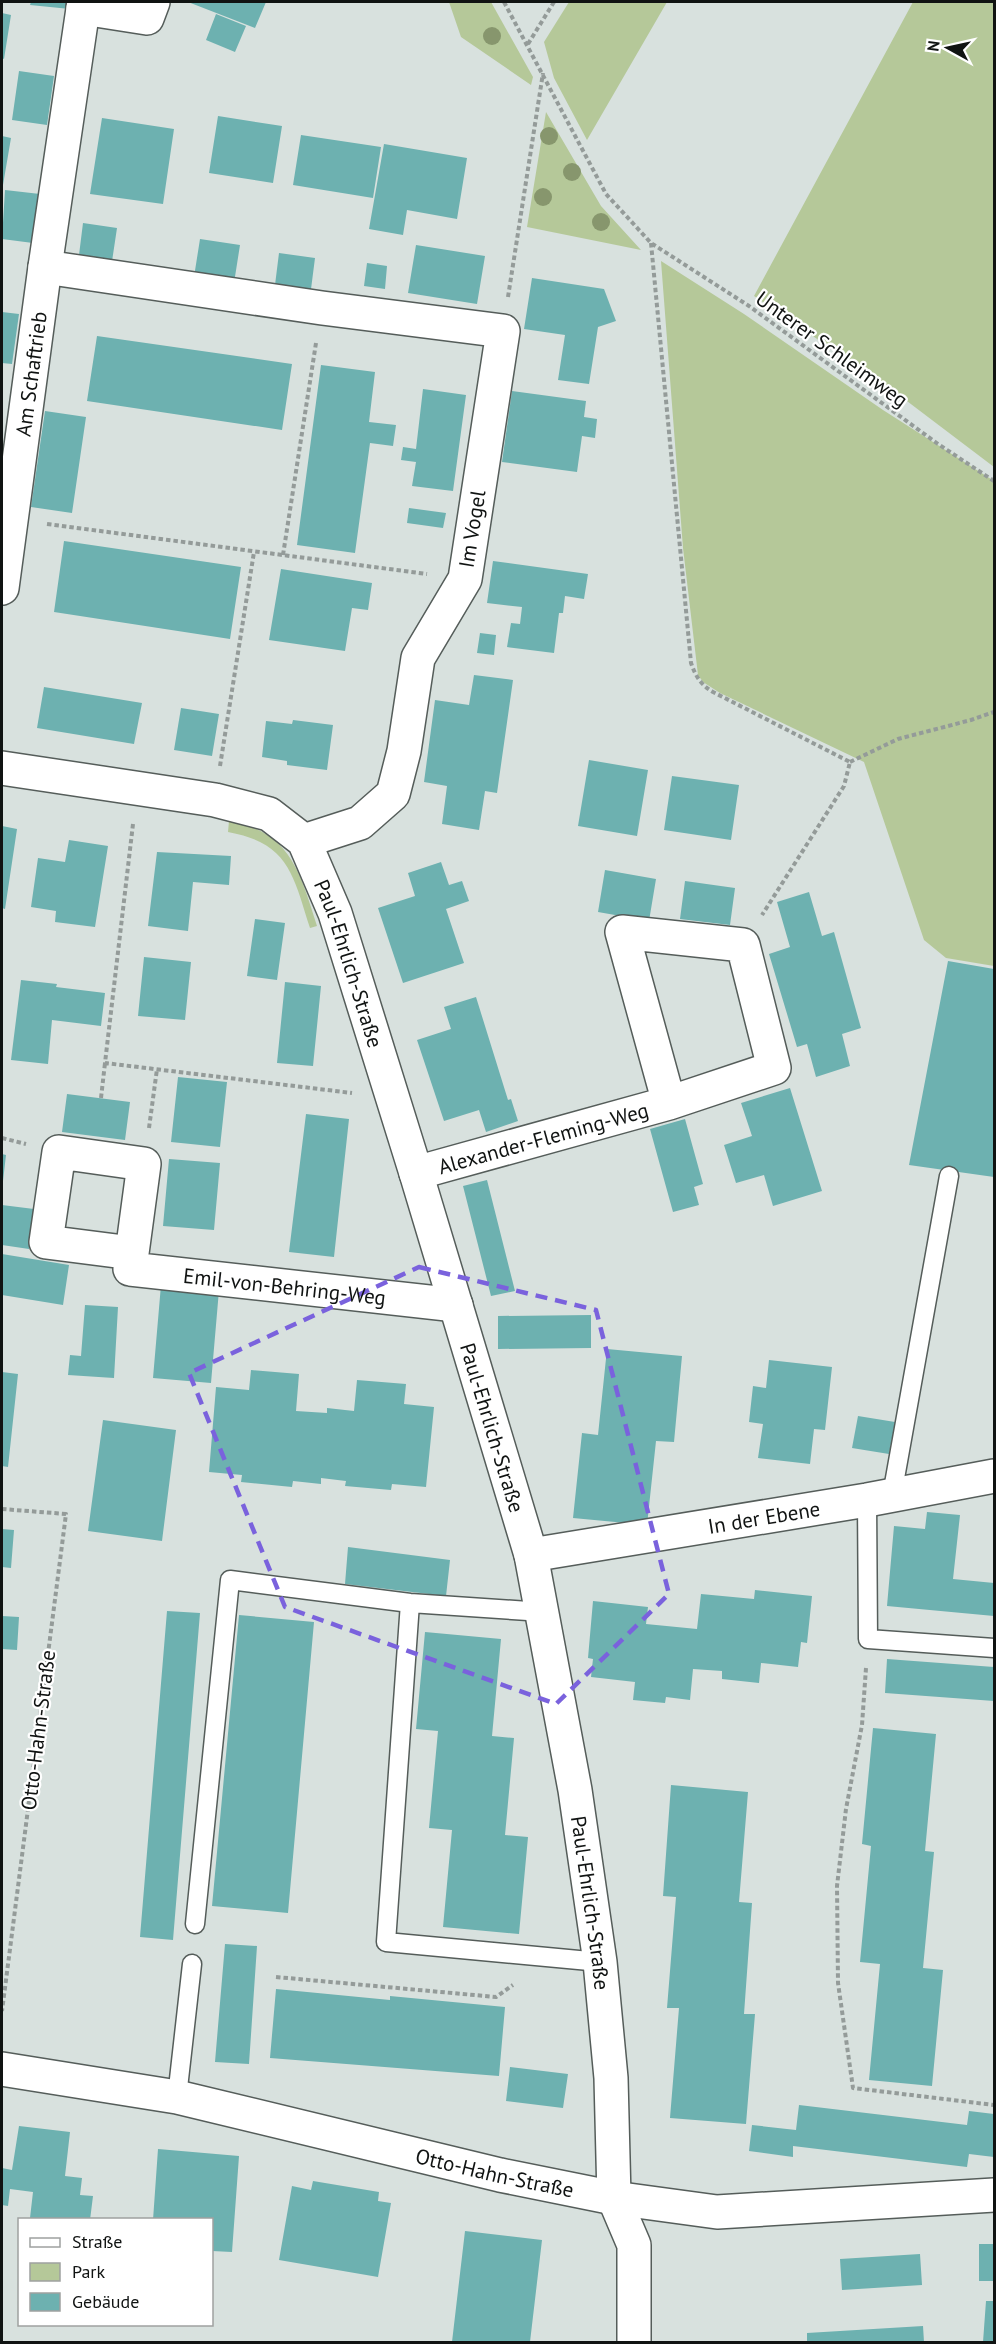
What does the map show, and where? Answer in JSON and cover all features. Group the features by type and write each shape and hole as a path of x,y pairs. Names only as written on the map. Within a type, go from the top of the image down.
{"street":[{"name":"Am Schaftrieb","path":"2,588 45,267 84,5 147,18 153,2"},
{"path":"45,267 322,308 503,331"},
{"name":"Im Vogel","path":"304,841 360,824 393,794 404,751 418,658 465,579 503,331"},
{"name":"Paul-Ehrlich-Straße","path":"2,768 215,800 269,814 304,841 335,913 531,1555 543,1612 575,1790 600,1962 611,2078 614,2198 634,2245 634,2343"},
{"name":"Alexander-Fleming-Weg","path":"416,1173 669,1103 774,1068 743,945 622,932 669,1103"},
{"path":"59,1152 144,1164 132,1252 46,1242 59,1152"},
{"name":"Emil-von-Behring-Weg","path":"132,1252 130,1269 456,1305"},
{"name":"In der Ebene","path":"531,1555 879,1498 994,1476"},
{"name":"Otto-Hahn-Straße","path":"2,2069 177,2097 500,2175 614,2198 717,2212 994,2195"}],"lane":[{"path":"949,1176 879,1498 868,1639 994,1648"},
{"path":"195,1923 230,1581 410,1602 543,1612"},
{"path":"410,1602 386,1942 600,1962"},
{"path":"177,2097 192,1964"}],"path":[{"name":"Unterer Schleimweg","path":"504,2 606,194 651,243 749,306 938,444 994,481"},
{"path":"528,45 554,2"},
{"path":"503,331 543,73"},
{"path":"651,243 694,672 698,680 713,692 850,762"},
{"path":"283,555 322,308"},
{"path":"11,519 465,579"},
{"path":"215,800 254,552"},
{"path":"850,762 898,739 994,712"},
{"path":"743,945 844,786 850,762"},
{"path":"101,1098 137,788"},
{"path":"105,1063 392,1098"},
{"path":"144,1164 157,1069"},
{"name":"Otto-Hahn-Straße","path":"2,1509 66,1514 2,2011"},
{"path":"868,1639 862,1725 846,1809 837,1886 838,1983 853,2088 994,2105"},
{"path":"276,1977 496,1997 512,1985 523,1986"}],"highlighted area":[{"path":"419,1267 596,1310 669,1594 556,1704 285,1607 189,1373"}],"green space":[{"path":"449,2 491,2 533,77 531,85 461,37"},
{"path":"569,2 667,2 587,140 554,78 544,42"},
{"path":"913,2 994,2 994,467 895,392 754,296"},
{"path":"546,112 601,206 641,250 527,227"},
{"path":"661,261 744,314 883,410 994,481 994,966 946,958 924,940 864,762 720,693 703,682 698,675 683,548"},
{"path":"229,821 250,826 280,845 298,872 317,926 310,928 299,892 286,864 264,844 228,832"}],"building":[{"path":"31,2 71,2 70,9 30,5"},
{"path":"188,2 266,2 255,28"},
{"path":"2,13 11,15 4,59 2,58"},
{"path":"216,14 246,26 235,52 206,40"},
{"path":"19,71 54,76 47,125 12,120"},
{"path":"218,116 282,126 273,183 209,173"},
{"path":"102,118 174,129 163,204 90,194"},
{"path":"301,135 381,147 373,198 293,185"},
{"path":"2,136 11,138 3,185 2,185"},
{"path":"384,144 467,158 457,219 407,210 403,235 369,229"},
{"path":"5,190 40,194 33,243 2,239"},
{"path":"83,223 117,228 111,268 78,263"},
{"path":"200,239 240,245 234,283 194,277"},
{"path":"416,245 485,256 477,304 408,293"},
{"path":"279,253 315,258 310,297 274,293"},
{"path":"367,263 387,266 385,289 364,286"},
{"path":"532,278 604,289 616,321 598,327 589,384 558,380 565,335 524,329"},
{"path":"2,312 19,314 12,364 2,363"},
{"path":"97,336 292,364 282,430 87,401"},
{"path":"321,365 375,372 369,422 396,425 393,446 370,443 355,553 297,545"},
{"path":"423,389 466,395 453,491 412,486 416,462 401,460 403,447 416,449"},
{"path":"512,391 586,401 584,417 597,419 595,438 582,436 577,472 502,462"},
{"path":"45,411 86,417 72,513 31,507"},
{"path":"409,508 446,513 443,528 407,523"},
{"path":"64,541 241,567 230,639 54,612"},
{"path":"493,561 588,574 584,599 565,596 563,613 559,613 554,653 507,647 511,623 520,624 522,607 487,603"},
{"path":"281,569 372,583 368,610 352,608 345,651 269,640"},
{"path":"480,633 496,635 494,655 477,653"},
{"path":"474,675 513,680 497,793 485,791 479,830 442,824 447,786 424,782 435,700 469,705"},
{"path":"44,687 142,703 134,744 37,728"},
{"path":"181,708 219,714 212,756 174,750"},
{"path":"293,720 333,725 327,770 287,765 287,761 262,757 266,721 292,724"},
{"path":"589,760 648,770 637,836 578,826"},
{"path":"672,776 739,785 731,840 664,830"},
{"path":"2,826 17,829 5,909 2,908"},
{"path":"69,840 108,846 95,927 55,922 56,911 31,907 38,858 65,862"},
{"path":"157,852 231,856 229,885 193,882 188,931 148,926"},
{"path":"441,862 449,885 462,881 469,901 446,909 464,963 403,983 378,908 415,896 408,873"},
{"path":"605,870 656,879 649,921 598,912"},
{"path":"685,881 735,888 730,925 680,919"},
{"path":"809,892 822,936 834,932 861,1028 842,1034 850,1066 816,1077 807,1044 797,1047 769,954 790,947 777,902"},
{"path":"255,919 285,923 277,980 247,976"},
{"path":"144,957 191,962 185,1020 138,1016"},
{"path":"948,961 994,969 994,1177 909,1165"},
{"path":"21,980 105,993 101,1026 52,1020 48,1064 11,1060"},
{"path":"285,982 321,986 313,1066 277,1063"},
{"path":"476,997 508,1100 511,1099 518,1121 486,1132 479,1110 444,1121 417,1040 451,1029 444,1007"},
{"path":"178,1077 227,1082 220,1147 171,1142"},
{"path":"790,1088 822,1191 773,1206 764,1175 736,1183 724,1145 752,1136 741,1103"},
{"path":"67,1094 130,1102 125,1140 62,1132"},
{"path":"306,1114 349,1119 334,1257 289,1252"},
{"path":"685,1119 703,1184 694,1187 699,1205 673,1212 650,1129"},
{"path":"2,1154 6,1155 3,1181 2,1181"},
{"path":"169,1159 220,1163 214,1230 163,1226"},
{"path":"487,1180 515,1291 491,1296 463,1186"},
{"path":"2,1205 34,1209 29,1249 2,1245"},
{"path":"2,1254 69,1265 63,1305 2,1295"},
{"path":"161,1285 219,1290 211,1383 153,1378"},
{"path":"85,1305 118,1307 114,1378 68,1375 70,1355 81,1356"},
{"path":"591,1315 591,1348 498,1349 498,1316"},
{"path":"607,1349 682,1356 674,1442 656,1441 647,1525 573,1518 582,1433 598,1435"},
{"path":"769,1360 832,1367 825,1430 814,1429 810,1464 758,1458 763,1424 749,1422 753,1386 766,1388"},
{"path":"251,1370 299,1374 296,1411 327,1413 327,1408 354,1411 357,1380 406,1384 404,1404 434,1407 426,1487 392,1484 391,1490 345,1486 346,1481 321,1478 321,1484 293,1481 292,1487 241,1482 242,1475 209,1472 216,1387 249,1390"},
{"path":"2,1372 18,1374 8,1467 2,1466"},
{"path":"858,1416 895,1422 889,1454 852,1448"},
{"path":"103,1420 176,1430 162,1541 88,1531"},
{"path":"927,1512 960,1515 953,1579 994,1583 994,1616 887,1606 894,1526 925,1529"},
{"path":"2,1529 14,1530 11,1568 2,1567"},
{"path":"348,1547 450,1560 446,1596 345,1584"},
{"path":"755,1590 812,1596 807,1643 801,1642 798,1667 761,1663 759,1683 722,1679 722,1671 693,1669 690,1700 666,1697 665,1703 633,1700 635,1682 591,1677 593,1659 588,1658 593,1601 648,1607 646,1624 697,1629 701,1594 754,1599"},
{"path":"167,1611 200,1613 173,1940 140,1937"},
{"path":"239,1615 314,1622 288,1913 212,1906"},
{"path":"2,1616 19,1617 17,1650 2,1649"},
{"path":"425,1632 501,1639 492,1736 514,1738 505,1835 528,1837 519,1934 443,1927 452,1830 429,1828 438,1731 416,1729"},
{"path":"887,1659 994,1667 994,1701 885,1693"},
{"path":"873,1728 936,1734 925,1851 934,1852 923,1968 943,1970 932,2086 869,2080 880,1964 860,1962 871,1846 862,1844"},
{"path":"671,1785 748,1792 739,1902 752,1903 744,2014 755,2014 746,2124 670,2118 679,2008 667,2008 676,1897 663,1896"},
{"path":"225,1944 257,1946 249,2064 215,2062"},
{"path":"276,1989 390,2000 390,1996 505,2007 499,2076 270,2058"},
{"path":"510,2067 568,2074 563,2108 506,2101"},
{"path":"799,2105 967,2125 969,2111 994,2114 994,2157 969,2154 967,2167 793,2146 793,2157 749,2151 752,2125 796,2130"},
{"path":"19,2126 70,2132 65,2176 82,2178 80,2195 93,2196 90,2218 30,2218 33,2192 10,2189 8,2206 2,2205 2,2168 12,2170"},
{"path":"158,2149 239,2156 232,2252 213,2251 213,2218 153,2218"},
{"path":"313,2181 379,2192 378,2201 391,2203 378,2277 279,2260 292,2186 311,2190"},
{"path":"465,2231 542,2240 530,2342 452,2342"},
{"path":"979,2244 994,2244 994,2281 979,2281"},
{"path":"920,2254 922,2285 842,2290 840,2259"},
{"path":"986,2301 994,2301 994,2342 983,2342"},
{"path":"923,2326 924,2342 807,2342 807,2333"}]}
